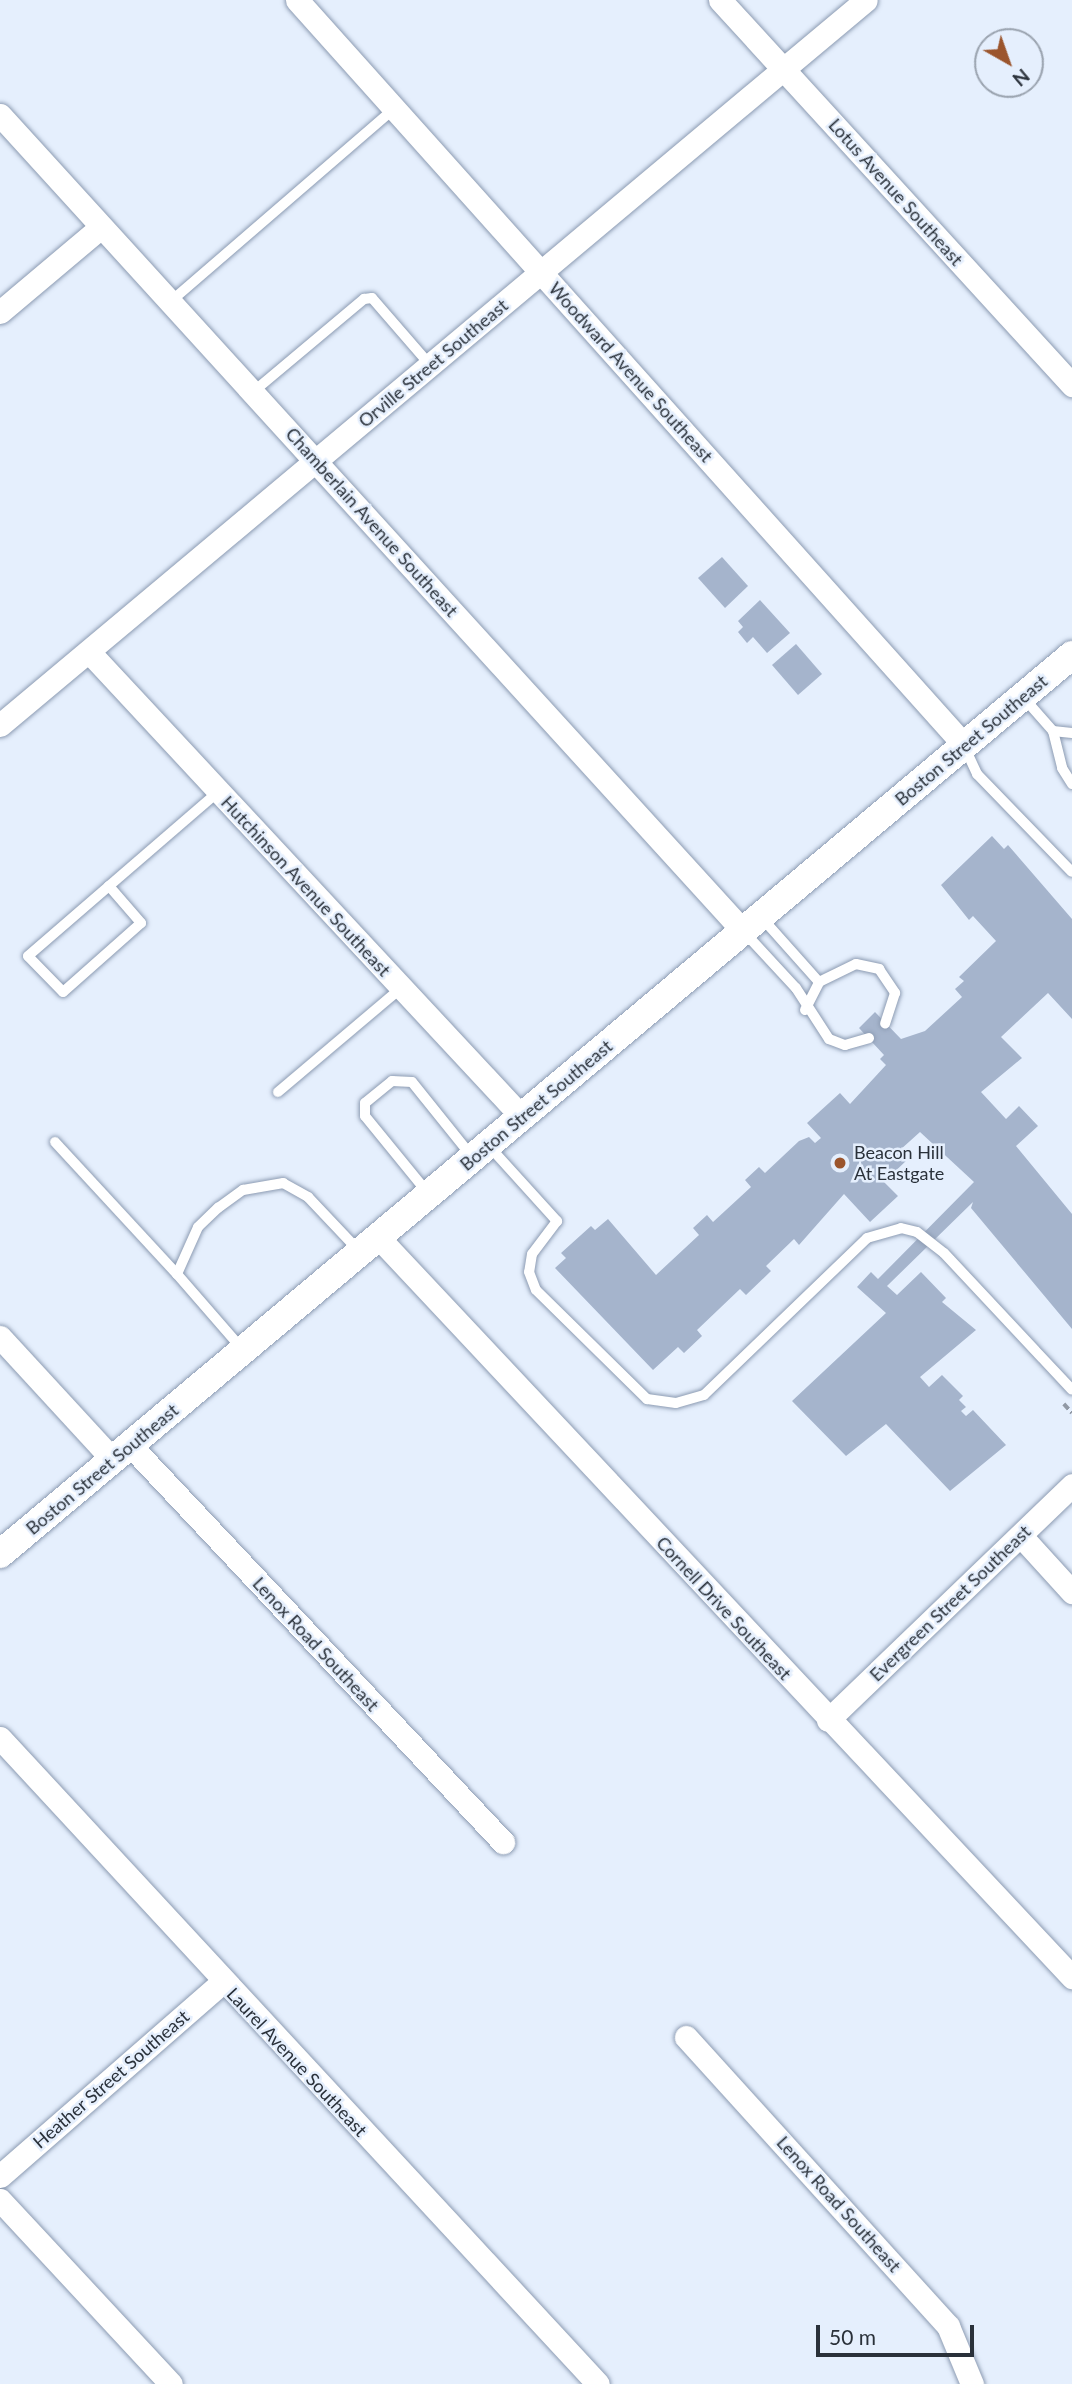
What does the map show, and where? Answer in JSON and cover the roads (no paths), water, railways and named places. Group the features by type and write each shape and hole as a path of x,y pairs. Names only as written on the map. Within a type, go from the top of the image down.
{"street":[{"name":"Woodward Avenue Southeast","path":"297,0 964,745"},
{"name":"Lotus Avenue Southeast","path":"720,0 1072,385"},
{"name":"Orville Street Southeast","path":"0,725 91,654 541,271 866,0"},
{"name":"Chamberlain Avenue Southeast","path":"0,115 316,461 752,923"},
{"path":"0,312 101,227"},
{"name":"Hutchinson Avenue Southeast","path":"91,654 522,1117"},
{"name":"Boston Street Southeast","path":"0,1554 1072,655"},
{"name":"Cornell Drive Southeast","path":"369,1244 1072,1977"},
{"name":"Lenox Road Southeast","path":"0,1337 121,1452 503,1842"},
{"name":"Evergreen Street Southeast","path":"828,1720 1072,1485"},
{"path":"1021,1536 1072,1592"},
{"name":"Laurel Avenue Southeast","path":"0,1738 222,1982 597,2384"},
{"name":"Heather Street Southeast","path":"0,2176 222,1982"},
{"name":"Lenox Road Southeast","path":"686,2037 948,2326 972,2384"},
{"path":"0,2200 171,2384"}],"lane":[{"path":"170,302 395,108"},
{"path":"253,392 364,299 372,298 430,365"},
{"path":"1022,696 1053,731 1062,768 1072,784"},
{"path":"1053,731 1072,733"},
{"path":"964,745 977,775 1072,872"},
{"path":"109,886 141,923 63,992 28,956 109,886 219,791"},
{"path":"752,923 819,982"},
{"path":"752,923 796,988 806,1010 837,1043 869,1038"},
{"path":"806,1010 819,982 856,964 879,969 895,993 885,1023"},
{"path":"278,1091 401,988"},
{"path":"429,1194 365,1116 365,1103 392,1081 412,1082 481,1152 557,1221 532,1254 529,1272 536,1290 647,1399 676,1403 704,1395 867,1238 901,1228 917,1232 944,1253 1072,1390"},
{"path":"55,1142 243,1350"},
{"path":"177,1274 198,1227 243,1190 266,1184 298,1188 369,1244"}],"place":[{"name":"Beacon Hill At Eastgate","path":"840,1163"}]}
